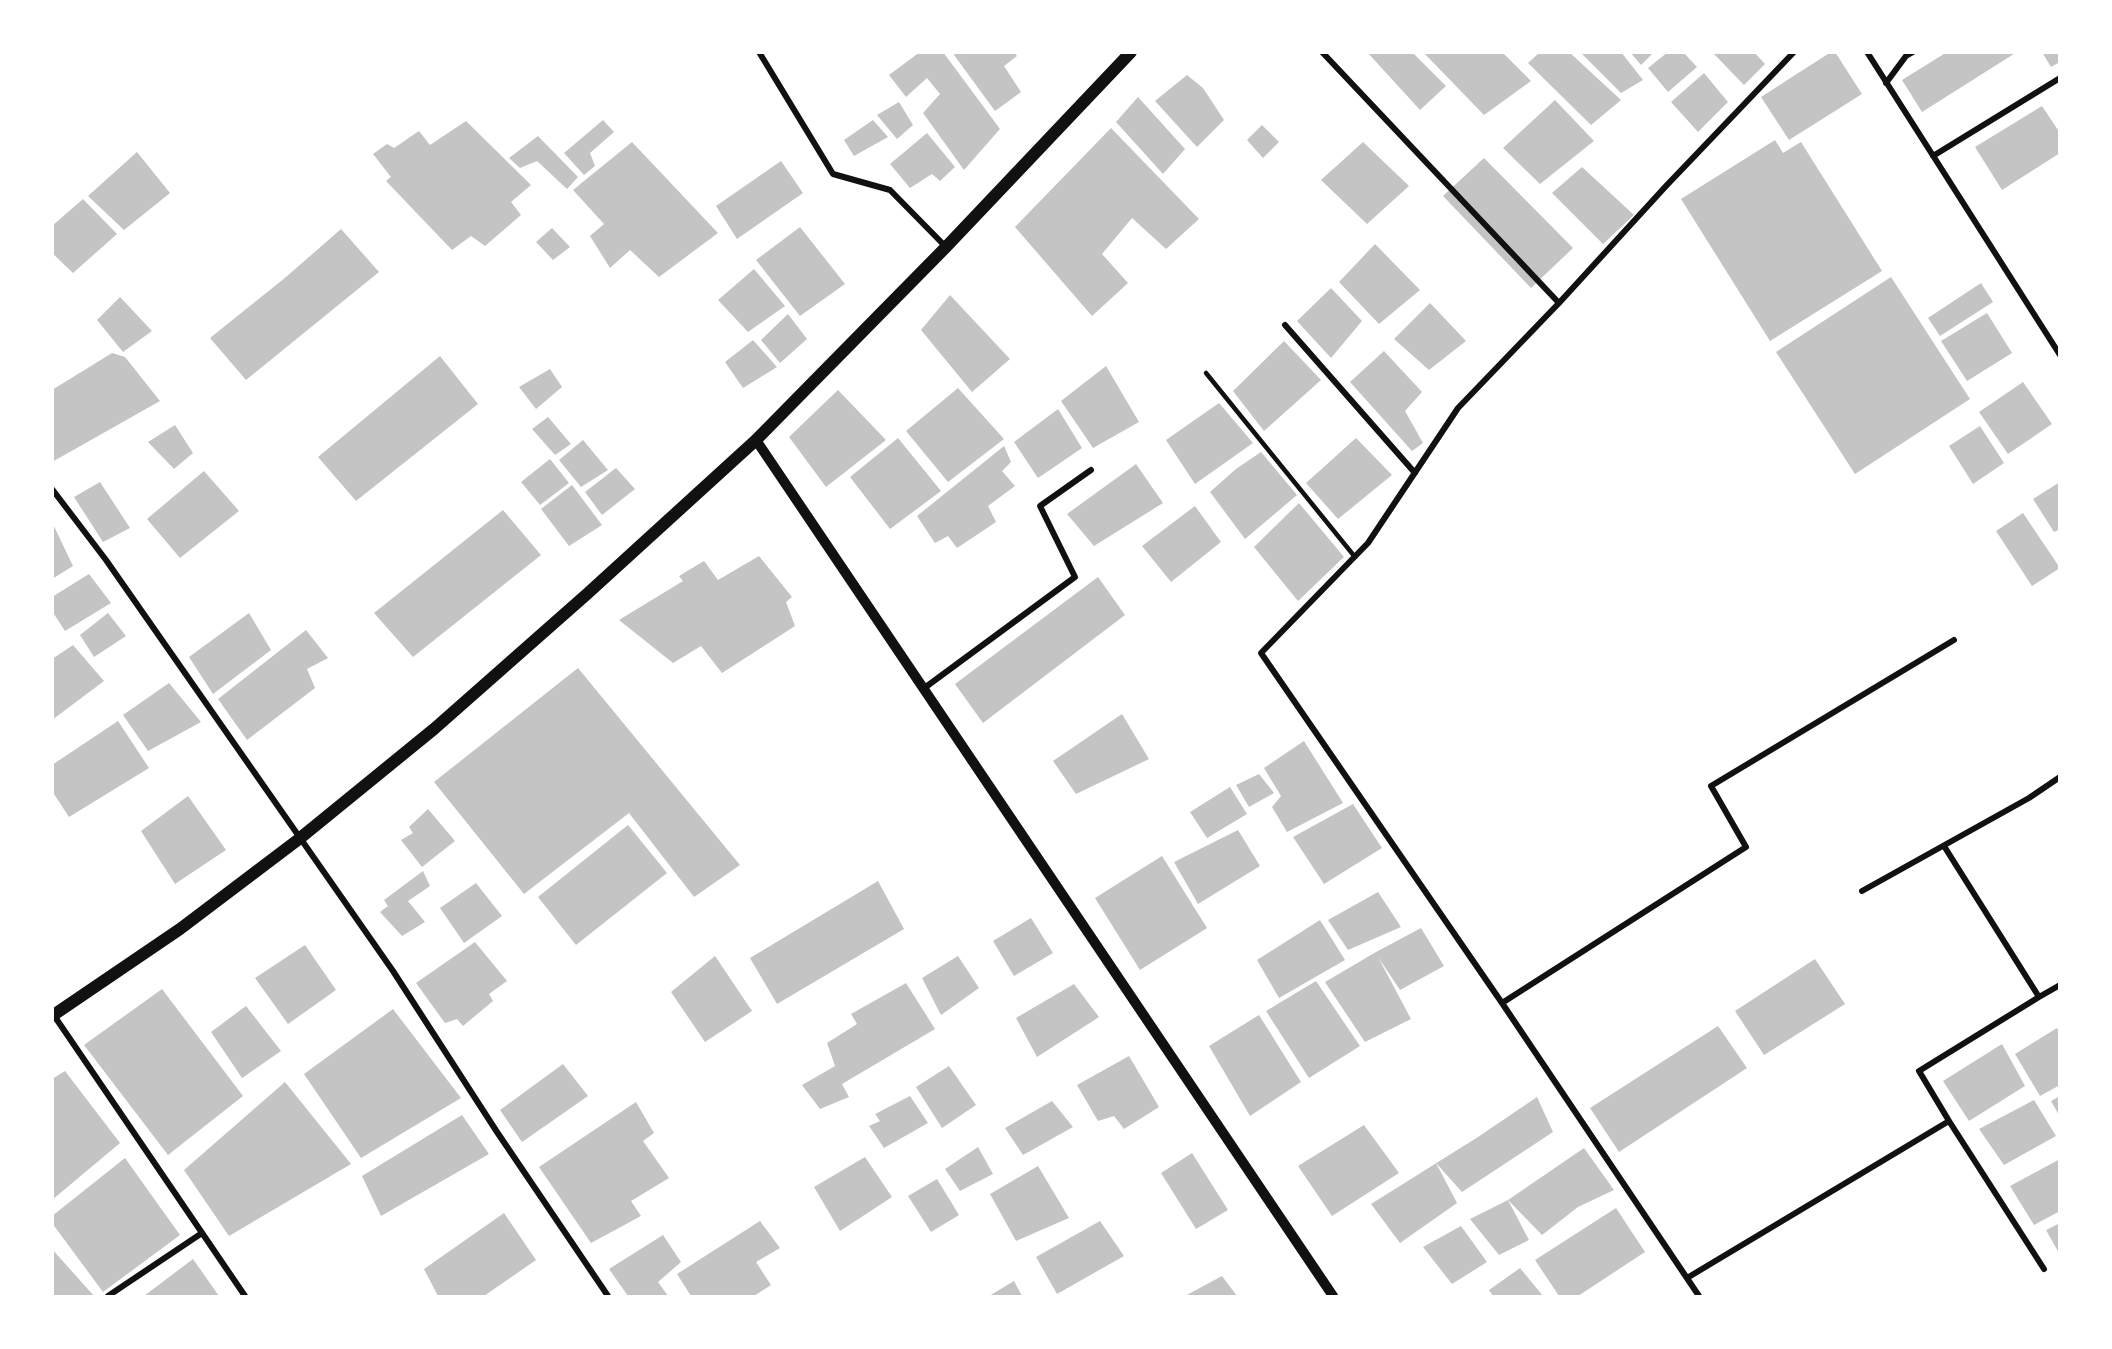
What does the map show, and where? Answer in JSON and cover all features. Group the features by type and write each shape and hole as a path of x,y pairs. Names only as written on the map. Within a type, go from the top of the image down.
{"main road":[{"path":"53,1015 180,928 299,839 434,729 756,440 946,247 1131,52"}],"street":[{"path":"759,52 832,174 890,190 946,247"},
{"path":"1322,52 1560,303"},
{"path":"1699,1296 1502,1003 1261,652 1368,543 1458,408 1560,303 1666,186 1794,52"},
{"path":"1867,52 2060,355"},
{"path":"1886,83 1906,56 1913,52"},
{"path":"1933,156 2060,78"},
{"path":"1285,325 1415,473"},
{"path":"756,440 1334,1296"},
{"path":"923,689 1075,577 1040,506 1091,470"},
{"path":"52,489 106,560 393,971 497,1132 608,1296"},
{"path":"1502,1003 1746,847 1711,786 1954,640"},
{"path":"1862,891 2029,798 2060,777"},
{"path":"1944,846 2039,997"},
{"path":"2044,1269 1919,1071 2060,985"},
{"path":"53,1015 245,1296"},
{"path":"1687,1278 1949,1121"},
{"path":"108,1296 202,1233"}],"lane":[{"path":"1206,374 1355,557"}],"building":[{"path":"920,52 943,52 1000,129 964,170 923,113 940,94 927,78 906,97 889,75"},
{"path":"956,52 1014,52 1017,56 1004,66 1021,92 995,111 954,55"},
{"path":"1367,52 1412,52 1446,86 1420,110"},
{"path":"1423,52 1502,52 1531,81 1484,115"},
{"path":"1540,52 1569,52 1621,100 1591,125 1528,63"},
{"path":"1584,52 1621,52 1643,80 1621,93 1582,54"},
{"path":"1630,52 1654,52 1641,65"},
{"path":"1668,52 1683,52 1697,67 1668,92 1648,68"},
{"path":"1712,52 1754,52 1765,64 1744,85"},
{"path":"1831,52 1835,52 1862,94 1789,140 1761,97"},
{"path":"1947,52 2017,52 1922,112 1902,80"},
{"path":"2042,52 2060,52 2060,62 2051,67"},
{"path":"1704,73 1728,102 1698,132 1671,102"},
{"path":"1187,75 1203,88 1224,120 1197,147 1155,101"},
{"path":"1138,97 1185,149 1163,174 1116,122"},
{"path":"1555,100 1594,141 1540,184 1503,148"},
{"path":"899,102 913,125 897,139 877,115"},
{"path":"2042,106 2060,133 2060,153 2002,190 1975,147"},
{"path":"603,120 614,132 590,153 595,166 584,175 564,153"},
{"path":"873,120 888,137 854,156 844,140"},
{"path":"466,121 531,185 511,202 521,215 485,246 471,236 452,250 386,181 391,177 373,154 387,144 394,148 419,131 430,145"},
{"path":"1262,125 1279,142 1263,158 1247,140"},
{"path":"1111,128 1199,219 1166,249 1132,218 1102,254 1128,283 1092,316 1015,227"},
{"path":"927,133 955,167 940,181 932,174 910,188 890,164"},
{"path":"538,136 578,177 567,189 537,161 520,168 509,158"},
{"path":"1775,140 1783,153 1801,142 1882,271 1770,341 1681,199"},
{"path":"632,142 718,233 659,277 630,250 610,268 590,236 604,224 573,190"},
{"path":"1363,142 1409,186 1367,224 1321,180"},
{"path":"137,152 170,193 124,230 88,196"},
{"path":"1484,158 1573,248 1531,288 1443,196"},
{"path":"781,161 803,193 737,239 716,206"},
{"path":"1582,167 1634,215 1603,244 1552,193"},
{"path":"83,199 117,234 73,273 52,253 52,226"},
{"path":"800,227 845,284 800,316 756,260"},
{"path":"552,228 570,247 553,260 536,242"},
{"path":"341,229 379,272 246,380 210,338"},
{"path":"1375,244 1420,290 1379,324 1339,282"},
{"path":"754,269 785,306 748,332 718,300"},
{"path":"1891,277 1970,399 1855,474 1776,352"},
{"path":"1981,283 1993,302 1940,336 1928,318"},
{"path":"1331,288 1362,321 1331,358 1297,321"},
{"path":"950,295 1010,359 972,392 921,330"},
{"path":"120,297 152,331 123,352 97,320"},
{"path":"1430,303 1466,341 1429,370 1394,339"},
{"path":"1987,313 2012,353 1967,381 1941,341"},
{"path":"788,314 807,339 780,363 761,340"},
{"path":"753,340 777,367 743,388 725,362"},
{"path":"1284,341 1321,380 1264,431 1233,391"},
{"path":"1384,351 1422,392 1405,411 1423,443 1412,451 1350,382"},
{"path":"112,353 125,357 160,401 52,462 52,390"},
{"path":"440,356 478,404 356,501 318,457"},
{"path":"1106,366 1139,422 1093,448 1061,401"},
{"path":"550,369 562,387 536,409 519,387"},
{"path":"2023,382 2052,424 2008,454 1979,412"},
{"path":"958,388 1004,439 948,482 906,431"},
{"path":"838,390 886,440 826,487 789,437"},
{"path":"1219,403 1253,443 1195,484 1166,440"},
{"path":"1058,409 1082,448 1038,478 1014,442"},
{"path":"548,417 571,444 555,455 532,429"},
{"path":"175,425 193,453 174,469 148,442"},
{"path":"1980,426 2004,463 1973,484 1949,446"},
{"path":"898,438 941,491 890,529 850,477"},
{"path":"1356,438 1392,475 1338,519 1306,483"},
{"path":"583,440 608,470 581,487 559,460"},
{"path":"1004,446 1011,462 1002,471 1015,486 988,506 996,522 957,548 948,536 935,543 917,516"},
{"path":"1261,452 1297,495 1245,539 1210,492 1236,469"},
{"path":"550,459 569,483 540,505 521,482"},
{"path":"1136,464 1163,503 1094,546 1067,514"},
{"path":"616,468 635,489 602,515 585,492"},
{"path":"204,471 239,511 180,558 147,519"},
{"path":"100,482 130,528 103,542 74,497"},
{"path":"2060,482 2060,529 2054,532 2033,499"},
{"path":"572,485 602,525 569,546 541,509"},
{"path":"1299,503 1344,557 1298,601 1254,547"},
{"path":"1195,506 1221,542 1171,582 1142,546"},
{"path":"503,510 541,555 413,657 374,613"},
{"path":"2023,513 2060,568 2032,586 1996,531"},
{"path":"52,522 73,566 52,579"},
{"path":"759,556 792,597 786,602 795,626 722,673 701,646 673,663 619,620 683,581 679,576 704,561 718,580"},
{"path":"89,574 111,603 65,631 52,611 52,597"},
{"path":"1098,577 1125,615 983,723 955,684"},
{"path":"108,613 126,636 94,657 80,635"},
{"path":"249,613 271,650 213,694 189,657"},
{"path":"306,630 328,658 307,669 315,688 247,740 218,699"},
{"path":"73,645 104,681 52,720 52,659"},
{"path":"578,668 740,865 694,897 629,813 524,894 434,782"},
{"path":"169,683 201,722 148,751 123,715"},
{"path":"1122,714 1149,759 1076,794 1053,761"},
{"path":"118,721 149,768 69,817 52,791 52,765"},
{"path":"1304,741 1343,803 1287,832 1272,807 1281,796 1264,768"},
{"path":"1259,774 1274,793 1249,807 1236,785"},
{"path":"1230,787 1247,814 1207,838 1190,812"},
{"path":"188,796 226,850 175,884 141,831"},
{"path":"1353,804 1382,848 1324,884 1293,837"},
{"path":"428,809 455,841 422,867 401,840 413,833 409,827"},
{"path":"628,825 667,873 576,945 538,897"},
{"path":"1238,830 1260,866 1198,904 1174,862"},
{"path":"1162,856 1207,928 1140,970 1095,898"},
{"path":"423,871 430,886 408,901 425,922 402,936 380,912 388,906 384,900"},
{"path":"878,881 904,929 777,1004 750,958"},
{"path":"476,883 502,916 464,943 440,908"},
{"path":"1378,892 1401,927 1348,950 1328,920"},
{"path":"1031,918 1053,953 1014,976 993,941"},
{"path":"1320,920 1345,960 1279,998 1257,960"},
{"path":"1421,928 1444,966 1400,990 1378,957 1411,1019 1365,1042 1325,982"},
{"path":"475,942 507,981 489,994 493,1001 463,1026 457,1019 445,1023 416,983"},
{"path":"305,945 336,990 288,1024 255,978"},
{"path":"715,956 752,1011 705,1042 671,992"},
{"path":"958,956 979,988 941,1015 922,978"},
{"path":"1815,959 1845,1004 1764,1055 1735,1011"},
{"path":"1316,981 1360,1046 1309,1078 1266,1011"},
{"path":"906,983 935,1029 842,1084 849,1097 820,1109 802,1085 835,1066 827,1043 857,1024 851,1014"},
{"path":"1074,984 1099,1017 1037,1057 1016,1018"},
{"path":"162,989 243,1096 168,1155 84,1045"},
{"path":"246,1006 281,1051 242,1078 211,1032"},
{"path":"393,1009 461,1098 361,1158 304,1074"},
{"path":"1259,1015 1301,1082 1250,1116 1209,1046"},
{"path":"1718,1026 1747,1068 1619,1152 1590,1108"},
{"path":"2057,1028 2060,1033 2060,1085 2040,1096 2015,1054"},
{"path":"2002,1044 2025,1086 1969,1121 1943,1081"},
{"path":"1129,1056 1159,1107 1124,1129 1114,1116 1098,1121 1077,1085"},
{"path":"563,1064 588,1096 522,1142 500,1110"},
{"path":"949,1066 976,1105 942,1128 916,1087"},
{"path":"65,1071 120,1143 52,1200 52,1079"},
{"path":"285,1082 351,1164 229,1236 184,1170"},
{"path":"910,1096 928,1123 884,1148 869,1126 880,1121 875,1114"},
{"path":"2060,1096 2060,1117 2051,1101"},
{"path":"1537,1097 1553,1132 1462,1192 1436,1163"},
{"path":"2034,1100 2056,1136 2004,1165 1979,1129"},
{"path":"1052,1101 1073,1127 1023,1155 1005,1128"},
{"path":"636,1102 654,1133 643,1141 669,1178 631,1201 641,1216 591,1243 539,1167"},
{"path":"462,1115 489,1154 381,1216 362,1176"},
{"path":"1364,1125 1399,1173 1332,1216 1298,1166"},
{"path":"978,1147 993,1174 960,1191 945,1169"},
{"path":"1584,1148 1614,1190 1578,1207 1542,1235 1508,1200"},
{"path":"1192,1153 1228,1210 1196,1229 1161,1173"},
{"path":"865,1157 892,1197 840,1231 814,1187"},
{"path":"125,1158 180,1235 103,1292 52,1223 52,1216"},
{"path":"2060,1159 2060,1211 2034,1225 2010,1186"},
{"path":"1436,1163 1457,1203 1400,1243 1371,1204"},
{"path":"1038,1166 1069,1218 1016,1241 990,1194"},
{"path":"937,1179 959,1215 931,1232 908,1196"},
{"path":"1508,1200 1529,1240 1499,1255 1470,1219"},
{"path":"1616,1208 1645,1252 1578,1296 1559,1296 1535,1260"},
{"path":"504,1213 536,1260 484,1296 438,1296 424,1269"},
{"path":"760,1221 780,1248 756,1262 771,1285 754,1296 691,1296 677,1274"},
{"path":"1100,1221 1124,1256 1057,1294 1036,1257"},
{"path":"2060,1223 2060,1255 2046,1230"},
{"path":"1461,1226 1487,1262 1452,1284 1423,1247"},
{"path":"663,1235 681,1262 658,1282 668,1296 628,1296 609,1269"},
{"path":"52,1249 94,1296 52,1296"},
{"path":"193,1259 219,1296 144,1296"},
{"path":"1520,1268 1543,1296 1493,1296 1489,1290"},
{"path":"1222,1276 1237,1296 1185,1296"},
{"path":"1014,1281 1022,1296 989,1296"}]}
